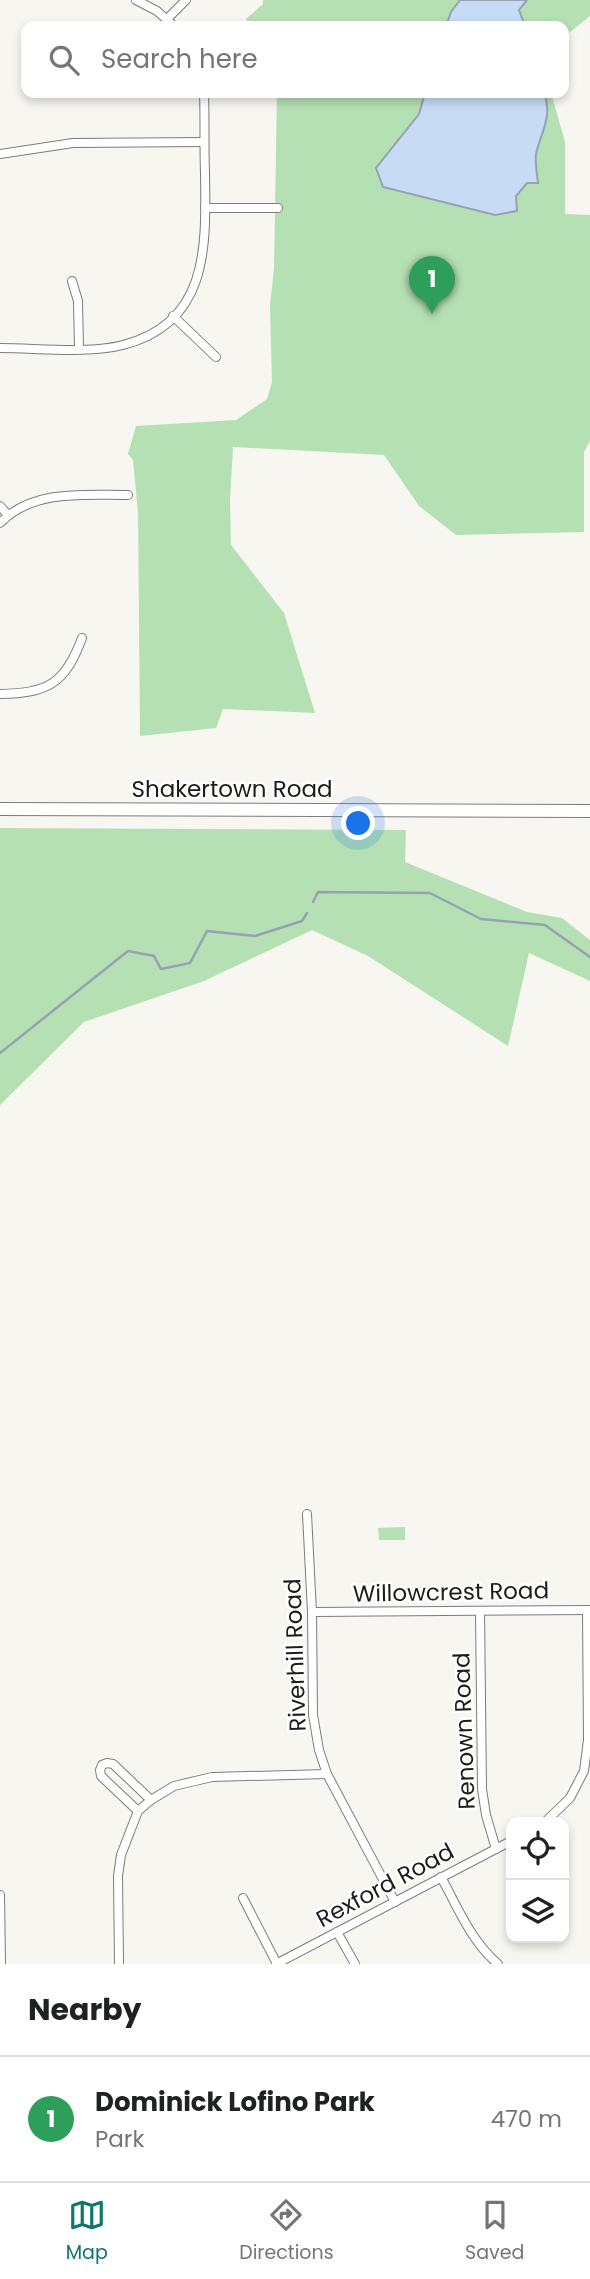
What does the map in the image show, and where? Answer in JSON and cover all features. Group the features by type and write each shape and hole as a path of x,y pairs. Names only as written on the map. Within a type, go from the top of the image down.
{"street":[{"path":"136,0 167,21"},
{"path":"171,21 186,0"},
{"path":"0,348 111,347 127,344 153,332 173,316 190,295 200,270 205,246 204,98"},
{"path":"0,154 73,143 204,142"},
{"path":"205,208 278,208"},
{"path":"72,281 79,306 79,348"},
{"path":"173,316 216,357"},
{"path":"0,523 22,507 53,497 128,495"},
{"path":"0,506 8,515"},
{"path":"0,694 34,691 52,683 72,664 82,638"},
{"name":"Shakertown Road","path":"0,809 590,811"},
{"name":"Riverhill Road","path":"307,1514 313,1714 319,1750 327,1774 395,1902"},
{"path":"550,1817 570,1798 584,1771 588,1740 589,1610"},
{"name":"Willowcrest Road","path":"312,1612 589,1610"},
{"name":"Renown Road","path":"480,1611 482,1789 496,1849"},
{"path":"138,1811 102,1776 102,1765 107,1762 113,1764 150,1800"},
{"path":"119,1964 118,1870 138,1811 150,1800 174,1786 212,1777 327,1774"},
{"name":"Rexford Road","path":"276,1964 506,1844"},
{"path":"441,1877 472,1934 498,1964"},
{"path":"0,1895 1,1964"},
{"path":"243,1898 276,1964"},
{"path":"337,1932 355,1964"}],"green space":[{"path":"263,0 590,0 590,16 569,33 569,21 247,21 246,19 263,4"},
{"path":"277,98 552,98 565,142 565,214 590,215 590,441 584,452 584,532 456,535 419,506 384,455 233,447 231,545 284,613 315,713 223,709 216,728 140,736 138,513 133,460 128,454 136,426 236,420 267,399 272,382 270,306 274,268"},
{"path":"0,828 406,830 405,862 527,912 562,918 590,940 590,981 529,953 508,1046 368,956 312,930 204,981 84,1022 0,1105"},
{"path":"405,1527 405,1540 379,1540 378,1528"}],"water":[{"path":"460,0 527,0 519,10 523,21 448,21"},
{"path":"424,98 545,98 545,124 536,154 538,183 527,183 516,196 517,211 495,215 383,187 376,168 419,114"}],"waterway":[{"path":"313,902 318,892 430,893 481,919 545,925 590,957"},
{"path":"0,1053 128,951 154,956 161,969 190,963 207,931 255,936 302,921 307,913"}],"place":[{"name":"Dominick Lofino Park","path":"432,314"}]}
